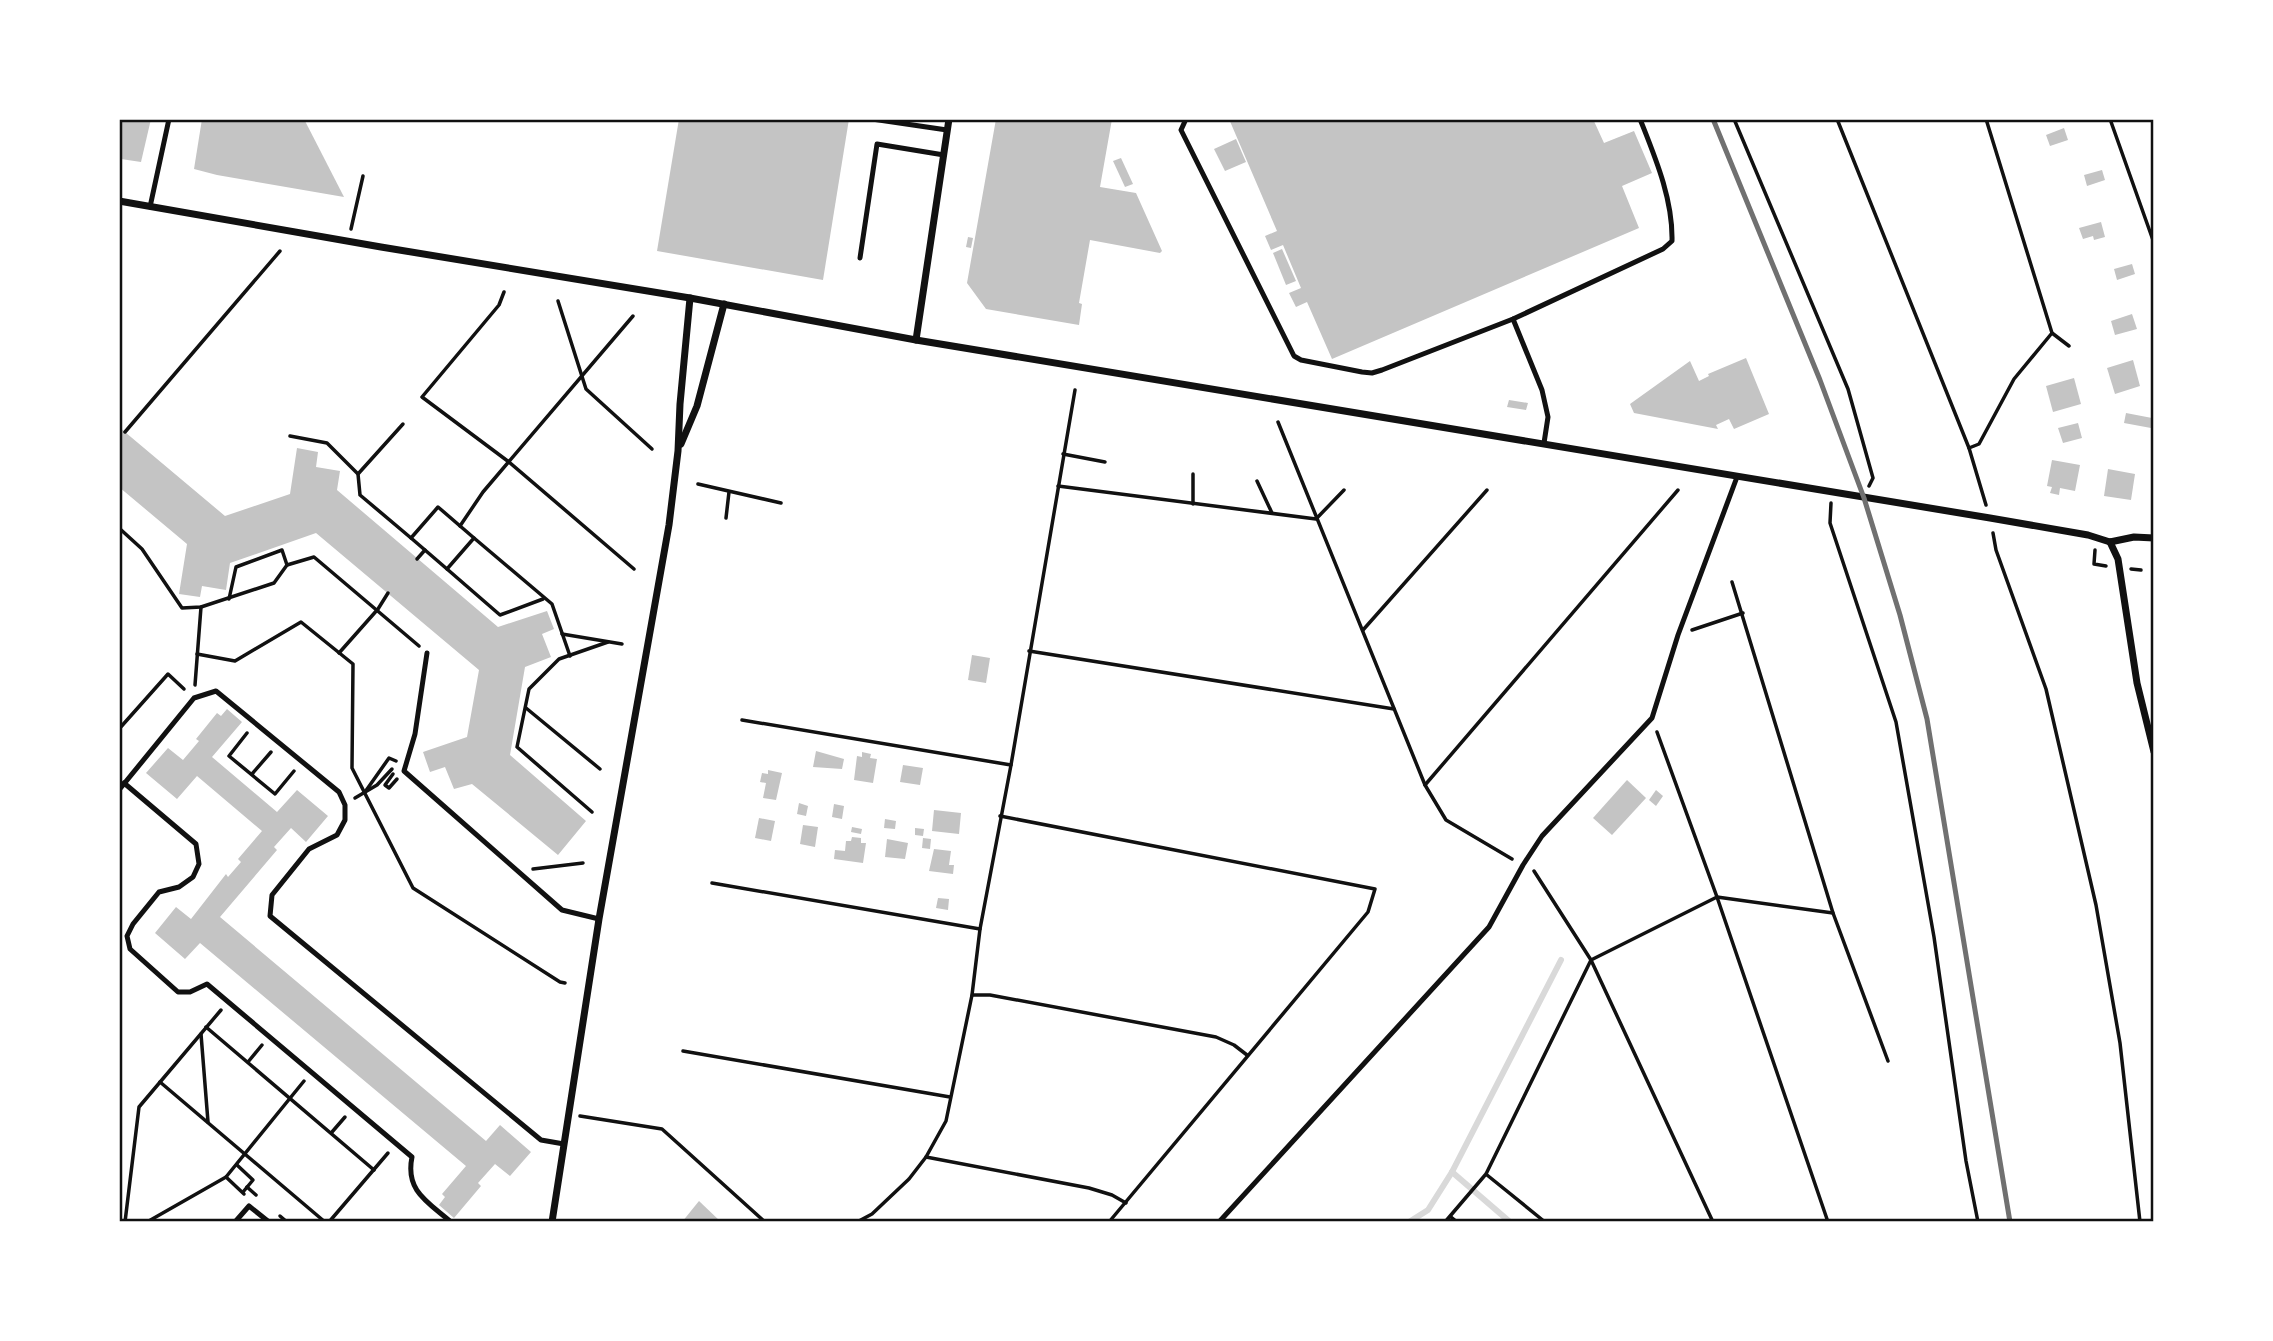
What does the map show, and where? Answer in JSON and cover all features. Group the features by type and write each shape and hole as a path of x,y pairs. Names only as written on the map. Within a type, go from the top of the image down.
{"street":[{"path":"916,340 949,119"},
{"path":"119,201 690,298 916,340 1990,518 2101,538 2110,542 2134,537 2154,538"},
{"path":"552,1222 599,919 655,607 678,451 690,298"},
{"path":"678,451 697,406 724,304"},
{"path":"2110,542 2118,559 2138,690 2154,752"}],"lane":[{"path":"150,207 169,119"},
{"path":"872,119 947,130"},
{"path":"1186,119 1181,130 1294,356 1301,360 1372,373 1513,319 1663,249 1672,241 1672,225 1660,172 1640,119"},
{"path":"860,258 877,144 944,155"},
{"path":"1513,319 1542,390 1548,418 1544,443"},
{"path":"1219,1222 1489,927 1542,836 1652,718 1678,635 1737,477"},
{"path":"427,653 415,734 405,768 562,910 599,919"},
{"path":"119,790 194,698 216,691 339,792 345,805 345,820 337,835 309,849 272,895 270,916 541,1140 564,1144"},
{"path":"124,783 196,844 199,864 193,877 179,887 159,892 133,924 127,936 130,949 178,992 190,992 207,984 396,1143 412,1157 411,1182 421,1196 451,1222"},
{"path":"235,1222 249,1206 269,1222"}],"path":[{"path":"1734,119 1848,389 1873,478 1864,498"},
{"path":"1837,119 1969,448 1990,518 1996,550 2046,689 2096,905 2120,1044 2140,1222"},
{"path":"1986,119 2052,333 2069,346"},
{"path":"2110,119 2154,243"},
{"path":"349,240 363,176"},
{"path":"125,432 280,251"},
{"path":"504,292 499,305 422,397 509,462 634,569"},
{"path":"558,301 586,389 652,449"},
{"path":"460,526 483,492 633,316"},
{"path":"1969,448 1979,444 2014,379 2052,333"},
{"path":"857,1222 872,1214 900,1188 926,1157 946,1121 972,995 980,929 1075,390"},
{"path":"1278,422 1425,785 1446,820 1536,872 1591,960 1713,1222"},
{"path":"358,474 403,424"},
{"path":"290,436 327,443 358,474 360,495 500,615 545,598"},
{"path":"1063,454 1105,462"},
{"path":"1193,474 1194,503"},
{"path":"1257,481 1272,513"},
{"path":"698,484 781,503"},
{"path":"1058,486 1316,519"},
{"path":"1316,519 1344,490"},
{"path":"1362,630 1487,490"},
{"path":"1425,785 1678,490"},
{"path":"726,518 729,492"},
{"path":"1833,493 1829,523 1895,722 1934,937 1966,1161 1978,1222"},
{"path":"411,538 438,507 551,604 570,656"},
{"path":"119,528 142,549 182,608 201,607 274,583 287,565 314,557 427,653"},
{"path":"447,569 474,538"},
{"path":"229,599 236,567 282,550 287,565"},
{"path":"417,559 425,550"},
{"path":"1732,582 1833,913 1888,1061"},
{"path":"339,653 378,609 388,593"},
{"path":"194,698 201,607"},
{"path":"1678,635 1743,613"},
{"path":"197,654 235,662 301,622 353,664 352,768 413,888 565,983"},
{"path":"562,634 622,644"},
{"path":"592,813 517,747 529,689 559,659 608,642"},
{"path":"1029,651 1394,709"},
{"path":"119,729 168,674 194,698"},
{"path":"525,708 600,769"},
{"path":"1652,718 1717,897 1828,1222"},
{"path":"742,720 1011,765"},
{"path":"256,723 229,756 275,794 302,761"},
{"path":"252,775 279,743"},
{"path":"389,758 405,768 389,788 385,785 395,772 391,768 377,785 363,793 389,758"},
{"path":"1000,816 1375,889 1368,912 1109,1222"},
{"path":"517,871 583,863"},
{"path":"712,883 980,929"},
{"path":"1445,1222 1486,1174 1591,960 1717,897 1833,913"},
{"path":"972,995 990,995 1216,1037 1234,1045 1247,1055"},
{"path":"125,1222 139,1107 228,1002"},
{"path":"206,1027 374,1170"},
{"path":"201,1034 209,1123"},
{"path":"248,1062 269,1037"},
{"path":"683,1051 950,1097"},
{"path":"147,1222 226,1177 312,1072"},
{"path":"160,1082 327,1222 396,1143"},
{"path":"331,1133 353,1107"},
{"path":"590,1118 662,1129 765,1222"},
{"path":"926,1157 1089,1188 1112,1195 1126,1203"},
{"path":"226,1177 243,1192 253,1180 237,1165"},
{"path":"1486,1174 1545,1222"},
{"path":"1451,1217 1457,1222"}],"building":[{"path":"119,119 151,119 141,162 121,159"},
{"path":"202,119 304,119 344,197 194,169"},
{"path":"679,119 849,119 823,280 657,251"},
{"path":"996,119 1112,119 1100,187 1136,193 1162,251 1160,253 1090,240 1079,303 1082,304 1079,325 986,309 967,283"},
{"path":"1229,119 1593,119 1604,143 1634,131 1652,173 1622,186 1639,228 1332,359 1307,302 1296,307 1289,293 1301,288 1283,245 1271,250 1265,236 1277,231"},
{"path":"2064,128 2068,140 2050,146 2046,135"},
{"path":"1236,139 1246,162 1225,171 1214,149"},
{"path":"1121,158 1133,184 1125,187 1113,161"},
{"path":"2102,170 2105,180 2087,186 2084,175"},
{"path":"2101,222 2105,237 2083,239 2079,228"},
{"path":"968,237 973,238 971,248 966,247"},
{"path":"1282,249 1296,281 1286,285 1273,253"},
{"path":"2132,264 2135,274 2117,280 2114,269"},
{"path":"2132,314 2137,329 2115,335 2111,321"},
{"path":"1746,358 1769,414 1734,429 1729,419 1716,425 1718,429 1634,413 1630,404 1690,361 1699,381 1709,376 1708,374"},
{"path":"2133,360 2140,386 2115,394 2107,368"},
{"path":"2074,378 2081,404 2053,412 2046,386"},
{"path":"1509,400 1528,403 1526,410 1507,407"},
{"path":"2126,413 2152,418 2151,428 2124,423"},
{"path":"2078,423 2082,438 2063,443 2058,428"},
{"path":"119,427 225,516 290,494 297,448 318,452 316,467 340,471 337,490 498,627 547,611 554,629 542,634 551,657 525,667 510,755 586,821 558,855 472,784 454,789 445,767 430,772 423,752 467,737 479,670 316,533 230,563 226,590 202,586 200,597 179,594 187,544 119,487"},
{"path":"2052,460 2080,465 2075,491 2060,488 2059,495 2050,493 2052,487 2047,486"},
{"path":"2108,469 2135,474 2131,500 2104,496"},
{"path":"972,655 990,658 986,683 968,680"},
{"path":"227,709 242,722 212,757 277,812 297,790 328,816 306,842 291,828 274,847 277,850 220,917 486,1141 500,1125 531,1152 510,1176 495,1164 478,1183 481,1186 454,1218 439,1205 445,1197 442,1194 466,1166 200,943 185,959 155,933 176,907 191,919 226,874 228,877 241,862 238,859 262,831 197,776 177,799 146,773 168,748 183,760 217,713 221,716"},
{"path":"816,751 844,759 842,769 813,767"},
{"path":"862,752 877,759 873,783 854,780 857,756 862,757"},
{"path":"903,765 923,768 920,785 900,782"},
{"path":"768,770 782,773 776,800 763,798 766,783 760,782 762,773 768,774"},
{"path":"1627,780 1646,798 1612,835 1593,818"},
{"path":"1656,790 1663,796 1656,806 1649,800"},
{"path":"799,803 808,806 806,816 797,814"},
{"path":"834,804 844,806 842,819 832,817"},
{"path":"934,810 961,813 959,834 932,831"},
{"path":"759,818 775,821 771,841 755,838"},
{"path":"885,819 896,821 895,829 884,828"},
{"path":"803,825 818,827 815,847 800,844"},
{"path":"852,827 862,829 861,834 851,832"},
{"path":"915,828 924,829 923,836 915,835"},
{"path":"852,837 861,838 861,843 866,843 863,863 834,859 835,850 845,851 846,841 851,841"},
{"path":"923,838 931,839 930,849 922,848"},
{"path":"887,839 908,843 905,859 885,857"},
{"path":"934,849 951,851 949,865 954,865 953,874 929,871"},
{"path":"938,898 949,899 948,910 936,908"},
{"path":"699,1201 721,1222 682,1222"}],"waterway":[{"path":"1409,1222 1428,1210 1452,1172 1561,960"},
{"path":"1452,1172 1510,1222"}],"railway":[{"path":"1713,119 1820,380 1864,498 1900,615 1927,719 2010,1222"}]}
